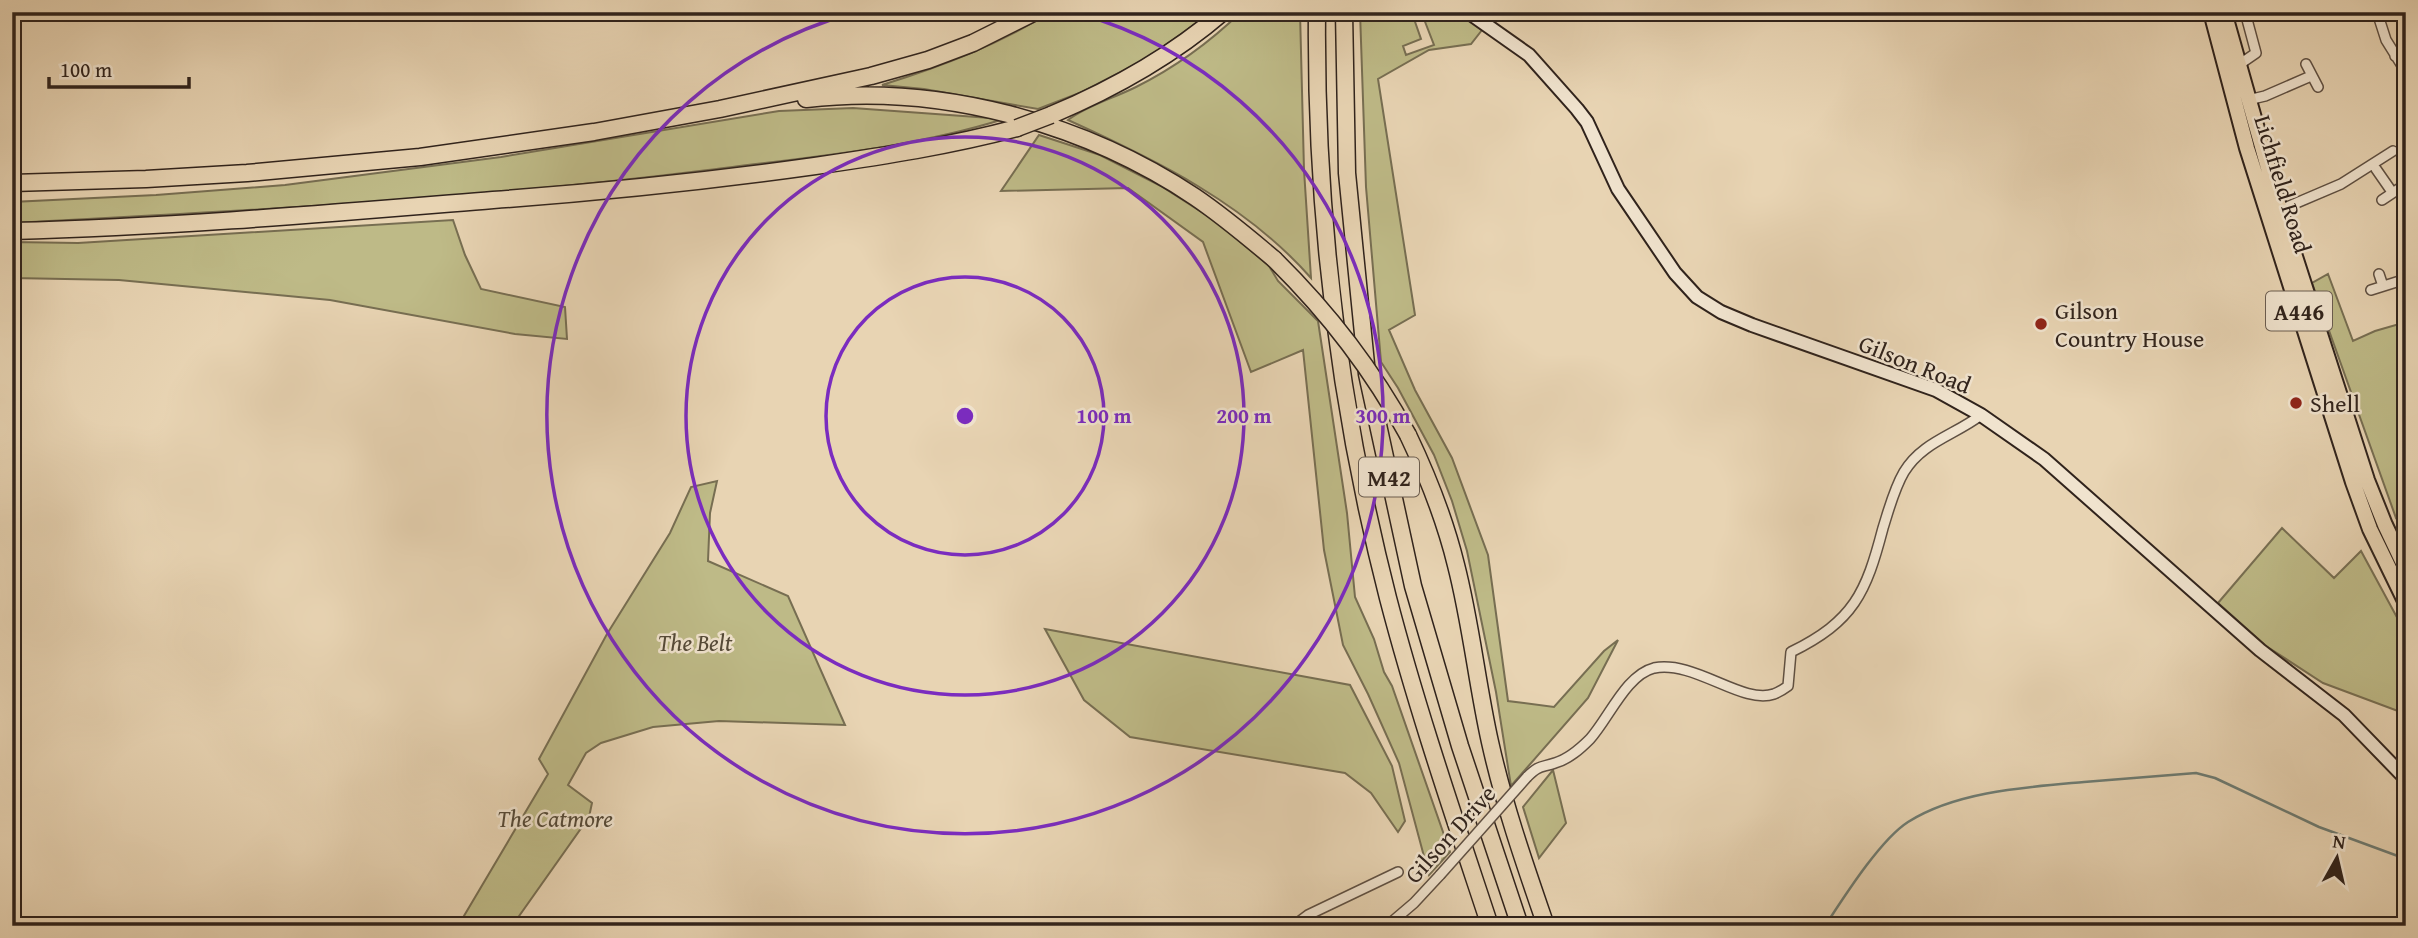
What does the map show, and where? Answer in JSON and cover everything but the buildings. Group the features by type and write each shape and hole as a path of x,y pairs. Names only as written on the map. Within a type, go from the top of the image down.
{"highway":[{"path":"12,183 235,174 420,157 594,132 720,109 872,76 928,60 973,43 1035,12"},
{"path":"12,231 244,221 615,191 921,150 1017,128 1103,92 1161,59 1223,12"},
{"name":"M42","path":"1317,12 1322,201 1338,344 1355,450 1388,597 1413,686 1490,926"},
{"name":"M42","path":"1344,12 1347,173 1367,374 1413,586 1460,746 1520,926"},
{"name":"Lichfield Road","path":"2211,12 2247,148 2353,482 2370,529 2406,603"},
{"name":"Lichfield Road","path":"2224,12 2280,210 2367,480 2406,569"},
{"name":"M42","path":"720,109 814,98 884,96 930,99 1025,118 1095,145 1172,184 1216,212 1274,259 1313,298 1350,343 1408,435 1436,498 1450,539 1497,772 1546,926"}],"main road":[{"name":"Gilson Road","path":"1468,12 1529,55 1577,109 1587,122 1618,189 1689,291 1721,312 1925,385 1981,415 2044,458 2260,650 2344,715 2406,779"}],"street":[{"path":"2240,64 2256,53 2245,12"},
{"path":"2377,12 2386,40 2406,72"},
{"path":"2395,55 2406,49"},
{"path":"2306,64 2318,87"},
{"path":"2248,100 2311,76"},
{"path":"2280,210 2341,184 2393,151"},
{"path":"2376,169 2392,192"},
{"path":"2382,200 2406,184"},
{"path":"2379,274 2383,286"},
{"path":"2371,290 2406,279"},
{"name":"Gilson Drive","path":"1387,926 1414,903 1538,766 1555,763 1581,749 1598,730 1632,681 1643,672 1657,668 1677,668 1734,690 1753,694 1772,695 1788,686 1791,652 1835,626 1849,613 1861,595 1871,572 1895,490 1904,472 1928,445 1962,430 1981,415"},
{"name":"Gilson Drive","path":"1299,926 1300,921 1308,915 1398,872"}],"green space":[{"path":"1051,12 1212,12 1146,59 1082,92 1038,109 924,89 882,85 969,54 1011,35"},
{"path":"1241,12 1300,12 1304,170 1311,278 1286,252 1229,206 1166,168 1068,120 1178,63"},
{"path":"1360,12 1459,12 1482,30 1471,44 1429,50 1378,79 1415,315 1389,330 1415,390 1452,458 1488,555 1508,701 1554,707 1604,651 1618,640 1588,698 1511,786 1496,692 1467,551 1452,501 1434,455 1381,362 1366,187","holes":["1422,14 1434,45 1406,55 1403,46 1421,39 1413,16"]},
{"path":"853,108 1004,119 931,138 858,151 621,180 360,203 12,223 12,202 285,185 501,157 779,111"},
{"path":"1039,135 1100,155 1161,186 1217,222 1269,266 1278,281 1318,321 1347,513 1355,597 1392,686 1450,852 1429,875 1399,763 1343,645 1324,550 1303,350 1251,372 1203,242 1128,188 1001,191"},
{"path":"453,220 481,289 565,307 567,339 515,334 330,300 119,280 12,278 12,242 78,243"},
{"path":"2328,274 2353,341 2406,322 2406,513 2396,518 2312,283"},
{"name":"The Belt","path":"717,481 710,513 708,561 788,596 845,725 719,721 653,727 601,743 586,753 568,785 592,803 589,817 512,926 458,926 548,774 539,759 607,634 670,533 691,487"},
{"path":"2282,528 2334,578 2361,551 2406,634 2406,714 2323,683 2266,646 2218,603"},
{"path":"1045,629 1350,685 1392,766 1405,821 1398,832 1371,793 1345,773 1130,737 1084,700"},
{"path":"1553,770 1566,823 1539,858 1523,807"}],"waterway":[{"path":"1825,926 1874,855 1908,822 1948,803 1993,792 2040,786 2196,773 2215,778 2319,827 2406,859"}],"place":[{"name":"Gilson Country House","path":"2041,324"},
{"name":"Shell","path":"2296,403"}],"park label":[{"name":"The Catmore","path":"555,818"}]}
